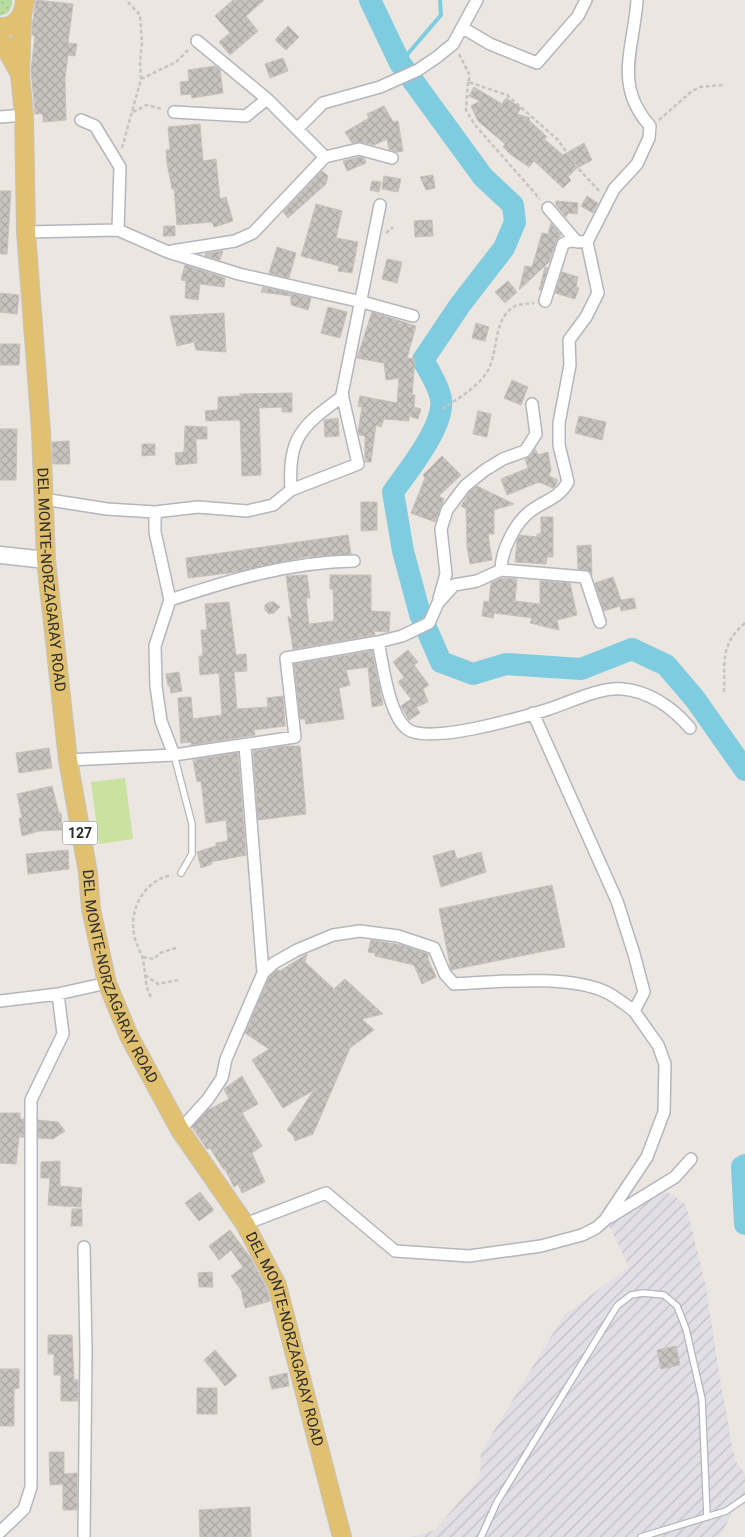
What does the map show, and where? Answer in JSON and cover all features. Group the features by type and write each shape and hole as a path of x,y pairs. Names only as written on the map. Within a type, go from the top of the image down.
{"main road":[{"name":"127","path":"0,27 11,25 24,6"},
{"name":"DEL MONTE-NORZAGARAY ROAD","path":"24,6 20,75 24,115 26,232 41,431 46,560 68,760 88,873 91,909 107,983 129,1036 180,1130 245,1224 278,1285 342,1537"},
{"name":"DEL MONTE-NORZAGARAY ROAD","path":"0,38 20,75"}],"street":[{"path":"298,128 323,103 380,87 418,70 453,44 477,0"},
{"path":"463,28 490,44 537,62 578,16 586,0"},
{"path":"582,242 614,189 637,164 649,138 650,126 630,97 628,64 637,0"},
{"path":"197,41 267,99 325,157"},
{"path":"174,112 246,116 267,99"},
{"path":"0,117 24,115"},
{"path":"81,120 95,126 120,167 118,230"},
{"path":"168,252 235,241 253,233 325,157 359,149 392,158"},
{"path":"43,499 107,509 155,512 198,507 247,511 273,505 291,490 358,464 343,396 380,205"},
{"path":"500,570 501,557 524,515 557,497 568,482 559,445 559,423 570,365 569,340 586,317 598,293 582,242 548,208"},
{"path":"26,232 118,230 168,252 239,274 413,316"},
{"path":"545,301 562,246 569,241 582,242"},
{"path":"291,490 290,466 299,434 314,416 343,396"},
{"path":"68,760 174,755 295,737 286,658 378,642 402,636 429,623 438,604 446,574 441,529 447,510 465,486 485,470 503,459 525,451 536,434 532,404"},
{"path":"155,512 155,532 170,600 155,646 156,686 161,721 174,755"},
{"path":"0,554 46,560"},
{"path":"170,600 240,578 327,562 354,561"},
{"path":"438,604 454,585 477,581 500,570 585,577 600,622"},
{"path":"378,642 390,696 399,720 407,729 419,734 458,732 533,713 601,692 621,689 638,692 664,702 677,712 690,728"},
{"path":"533,713 554,763 582,819 620,910 644,992 634,1011"},
{"path":"245,745 263,973"},
{"path":"180,1130 208,1100 222,1078 226,1059 263,973 274,963 297,950 333,935 360,931 398,936 434,948 444,974 454,984 520,981 579,984 607,993 634,1011 658,1045 665,1064 664,1112 647,1157 605,1220"},
{"path":"0,1001 58,994 107,983"},
{"path":"0,1532 24,1509 31,1487 31,1100 63,1034 58,994"},
{"path":"245,1224 326,1193 395,1251 469,1256 541,1246 582,1235 596,1228 605,1220 675,1177 691,1159"},
{"path":"84,1247 86,1350 84,1537"}],"lane":[{"path":"174,755 192,824 192,854 181,873"},
{"path":"481,1537 497,1502 617,1306 631,1295 643,1293 664,1295 677,1306 686,1329 702,1400 707,1517"},
{"path":"641,1537 726,1511 745,1498"}],"path":[{"path":"120,167 123,138 141,79 142,43 140,15 126,0"},
{"path":"141,79 176,62 197,41"},
{"path":"453,44 470,76 466,110 475,125 548,208"},
{"path":"468,82 507,95 558,140 583,174 609,200"},
{"path":"650,126 665,116 692,91 700,87 723,85"},
{"path":"131,113 147,106 174,112"},
{"path":"442,408 474,386 486,372 499,327 515,306 545,301"},
{"path":"724,692 726,652 732,634 745,623"},
{"path":"151,998 146,987 143,957 136,945 133,931 134,912 143,892 157,880 181,873"},
{"path":"143,957 154,959 160,953 176,948"},
{"path":"145,975 158,984 179,980"}],"shaded area":[{"path":"663,1191 673,1195 686,1205 706,1287 733,1451 737,1463 745,1474 745,1504 733,1511 721,1535 714,1537 412,1537 435,1530 480,1477 481,1452 564,1315 629,1267 607,1221"}],"green space":[{"path":"0,0 12,0 12,5 8,13 0,16"},
{"path":"125,778 133,839 99,844 91,782"}],"building":[{"path":"36,0 73,4 68,43 77,44 75,56 68,55 65,78 66,120 43,122 43,114 35,114 31,70 35,36 32,35 32,26"},
{"path":"233,0 264,0 246,16 258,31 230,55 219,42 230,33 215,16"},
{"path":"288,26 299,37 286,50 275,40"},
{"path":"283,58 288,71 270,78 265,64"},
{"path":"215,66 220,70 223,93 192,98 191,94 181,95 180,82 189,81 188,70"},
{"path":"474,87 502,104 506,98 521,108 517,114 530,118 529,120 547,137 544,139 563,155 584,143 592,160 577,168 568,177 571,180 563,188 534,161 529,167 510,154 503,147 505,144 478,121 471,106 480,101 469,96"},
{"path":"384,106 393,122 398,121 403,151 397,152 389,149 387,139 374,145 361,142 352,143 345,132 369,118 367,114"},
{"path":"200,124 203,161 216,159 220,199 226,197 233,221 214,227 212,222 177,225 174,189 172,189 167,163 166,150 170,150 168,127"},
{"path":"359,157 364,158 366,163 347,171 343,161"},
{"path":"322,171 328,176 326,184 288,218 283,212"},
{"path":"433,175 435,188 426,190 420,177"},
{"path":"384,176 401,179 398,192 382,189"},
{"path":"372,181 381,182 379,192 370,190"},
{"path":"0,191 11,191 7,254 0,254"},
{"path":"587,196 598,203 593,213 581,206"},
{"path":"556,201 578,203 577,214 568,213 566,217 556,205"},
{"path":"316,204 342,211 336,238 358,242 352,273 338,271 339,266 301,256"},
{"path":"432,220 433,236 415,237 414,221"},
{"path":"551,223 561,235 556,242 549,262 519,290 525,266 532,267 542,233 548,234"},
{"path":"164,226 175,226 175,236 163,236"},
{"path":"277,247 296,253 289,278 269,273"},
{"path":"223,251 220,260 205,256 206,253"},
{"path":"387,259 402,262 397,283 382,279"},
{"path":"185,265 225,278 224,287 200,284 198,300 185,298 186,281 181,280"},
{"path":"545,267 548,268 541,290 539,290"},
{"path":"562,272 578,277 576,287 579,288 575,299 555,293"},
{"path":"508,281 517,292 505,303 495,292"},
{"path":"263,287 311,298 308,310 291,305 291,296 261,292"},
{"path":"0,293 19,295 17,314 0,312"},
{"path":"328,307 347,312 340,338 321,333"},
{"path":"372,312 416,326 407,358 415,359 412,395 415,395 414,407 421,409 418,419 409,416 409,421 384,419 381,427 376,425 371,462 365,462 365,436 359,435 358,432 362,407 358,406 360,396 397,403 399,378 386,380 384,363 357,358"},
{"path":"224,313 226,352 196,350 194,342 177,346 170,316"},
{"path":"476,323 489,327 485,341 472,338"},
{"path":"0,344 20,344 19,365 0,365"},
{"path":"512,380 528,387 521,405 504,398"},
{"path":"292,393 292,412 282,412 282,407 259,408 261,475 242,476 240,420 206,421 205,411 218,410 218,397 240,396 240,394"},
{"path":"478,411 491,414 487,437 473,434"},
{"path":"579,416 606,422 602,440 575,433"},
{"path":"338,418 339,436 325,437 324,420"},
{"path":"185,426 207,427 207,439 196,439 197,463 176,465 175,453 184,452"},
{"path":"0,429 17,429 16,480 0,480"},
{"path":"69,441 70,464 53,464 52,442"},
{"path":"142,444 155,444 155,455 142,456"},
{"path":"535,449 538,455 548,452 551,470 549,476 558,480 555,486 553,488 539,482 507,495 501,479 528,468 525,459 531,456"},
{"path":"442,456 461,475 439,496 444,499 435,522 411,513 425,478 423,475"},
{"path":"477,486 514,504 494,510 494,534 488,534 492,560 470,564 467,546 466,509 461,506 470,491"},
{"path":"361,502 377,502 377,530 361,531"},
{"path":"541,517 553,517 553,557 547,557 546,564 515,562 517,540 520,535 537,537 537,534 541,534"},
{"path":"348,535 351,554 305,557 237,572 188,578 186,558"},
{"path":"591,545 592,575 586,570 578,569 577,546"},
{"path":"307,575 310,598 306,598 309,624 334,621 333,589 330,589 330,575 371,575 371,611 390,612 389,632 374,631 375,635 293,649 288,616 292,620 286,576"},
{"path":"613,577 621,600 634,598 636,608 621,611 620,606 604,611 595,583"},
{"path":"502,578 517,579 515,601 540,604 540,581 570,583 577,615 557,620 559,630 530,623 532,618 494,613 493,618 482,616 484,601 489,602 491,583"},
{"path":"229,602 236,655 246,654 247,671 234,672 237,709 268,707 267,698 283,696 285,726 254,730 255,735 191,745 191,742 181,743 178,698 191,697 193,719 222,715 219,673 200,675 199,656 203,656 201,630 207,630 205,604"},
{"path":"269,602 274,602 280,607 274,613 269,614 265,610 265,605"},
{"path":"408,650 418,662 414,665 429,685 423,689 428,702 416,707 420,713 409,720 401,706 411,699 398,682 404,677 393,662"},
{"path":"372,651 383,705 372,707 368,667 346,670 350,685 339,688 344,719 306,724 305,719 300,719 294,664"},
{"path":"179,672 182,691 171,693 166,674"},
{"path":"300,746 306,814 258,820 253,751"},
{"path":"49,748 52,768 19,773 16,753"},
{"path":"238,753 246,855 211,862 212,864 201,868 197,852 216,846 216,843 228,841 226,820 206,823 201,781 197,782 193,760"},
{"path":"52,786 59,813 61,813 62,830 39,831 22,836 19,818 22,818 17,794"},
{"path":"68,850 69,869 28,874 26,854"},
{"path":"454,850 457,859 481,852 486,872 441,887 433,856"},
{"path":"552,885 565,947 451,970 439,909"},
{"path":"371,940 402,945 428,954 428,959 436,977 422,984 414,965 375,956 375,953 368,952"},
{"path":"307,954 305,962 334,989 345,979 383,1014 362,1019 374,1030 350,1048 313,1134 295,1141 293,1135 287,1130 314,1090 283,1108 252,1060 269,1049 245,1033 269,977 277,970 280,971"},
{"path":"242,1076 258,1104 242,1113 262,1146 252,1153 265,1182 242,1193 238,1184 234,1187 225,1169 210,1148 207,1149 192,1127 208,1110 229,1099 224,1089"},
{"path":"0,1113 20,1113 20,1119 24,1119 24,1137 19,1137 16,1164 0,1163"},
{"path":"38,1120 58,1122 65,1131 53,1139 38,1138"},
{"path":"60,1161 60,1186 82,1188 81,1207 48,1205 50,1178 41,1178 41,1162"},
{"path":"200,1192 214,1210 199,1221 185,1203"},
{"path":"72,1209 82,1209 82,1226 71,1226"},
{"path":"230,1230 250,1257 267,1289 270,1301 245,1308 241,1290 231,1276 243,1267 231,1250 219,1260 209,1246"},
{"path":"212,1272 213,1287 199,1287 198,1273"},
{"path":"48,1335 72,1335 74,1380 78,1380 78,1401 61,1401 61,1375 54,1375 54,1354 48,1354"},
{"path":"676,1346 680,1365 661,1369 657,1350"},
{"path":"215,1350 237,1376 225,1386 204,1360"},
{"path":"0,1369 19,1369 19,1388 14,1389 14,1426 0,1426"},
{"path":"287,1373 289,1386 272,1389 269,1377"},
{"path":"197,1388 217,1388 217,1414 197,1414"},
{"path":"49,1452 64,1452 64,1474 77,1473 77,1510 63,1510 63,1484 50,1485"},
{"path":"250,1507 251,1537 200,1537 199,1510"}],"waterway":[{"path":"370,0 400,63 483,177 513,205 515,222 504,248 460,305 423,360 440,395 439,418 426,445 393,492 403,551 420,614 441,662 473,674 506,664 581,669 632,649 666,665 695,699 745,770"},
{"path":"400,63 441,15 440,0"},
{"path":"745,1165 742,1167 745,1224"}]}
